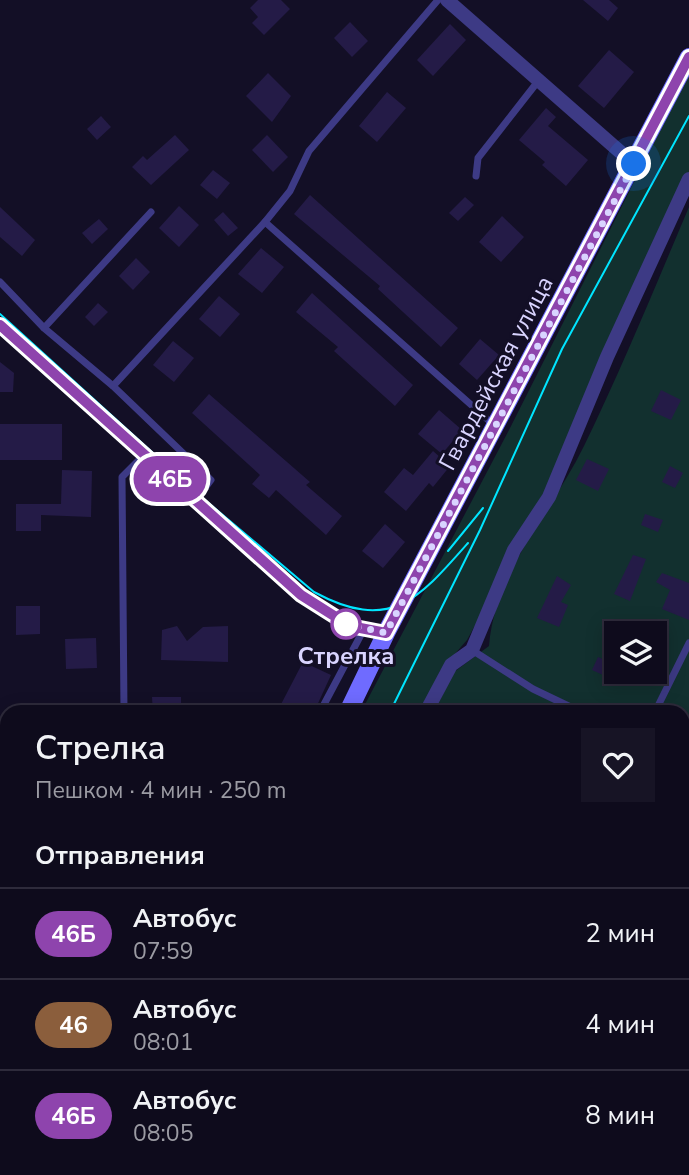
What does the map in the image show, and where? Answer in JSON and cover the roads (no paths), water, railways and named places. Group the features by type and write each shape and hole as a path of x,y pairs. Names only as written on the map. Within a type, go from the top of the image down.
{"main road":[{"name":"Гвардейская улица","path":"351,705 386,633 689,57"}],"street":[{"path":"446,0 634,164"},
{"path":"430,705 451,665 471,650 514,550 549,497 607,357 689,179"},
{"path":"0,325 301,595 350,626 386,633"}],"lane":[{"path":"113,386 265,222 290,191 309,151 446,0"},
{"path":"476,176 478,158 539,80"},
{"path":"44,328 151,212"},
{"path":"265,222 496,426"},
{"path":"0,282 44,328 113,386 211,480 195,502"},
{"path":"124,705 122,477 144,456"},
{"path":"324,705 365,628"},
{"path":"658,705 689,643"},
{"path":"471,650 533,689 566,705"}],"tram line":[{"path":"393,705 480,530 562,349 689,116"},
{"path":"0,314 199,495 314,592 340,604 363,610 383,610 401,604 417,594 434,580 468,543"},
{"path":"448,551 483,508"}],"place":[{"name":"Стрелка","path":"346,624"}]}
